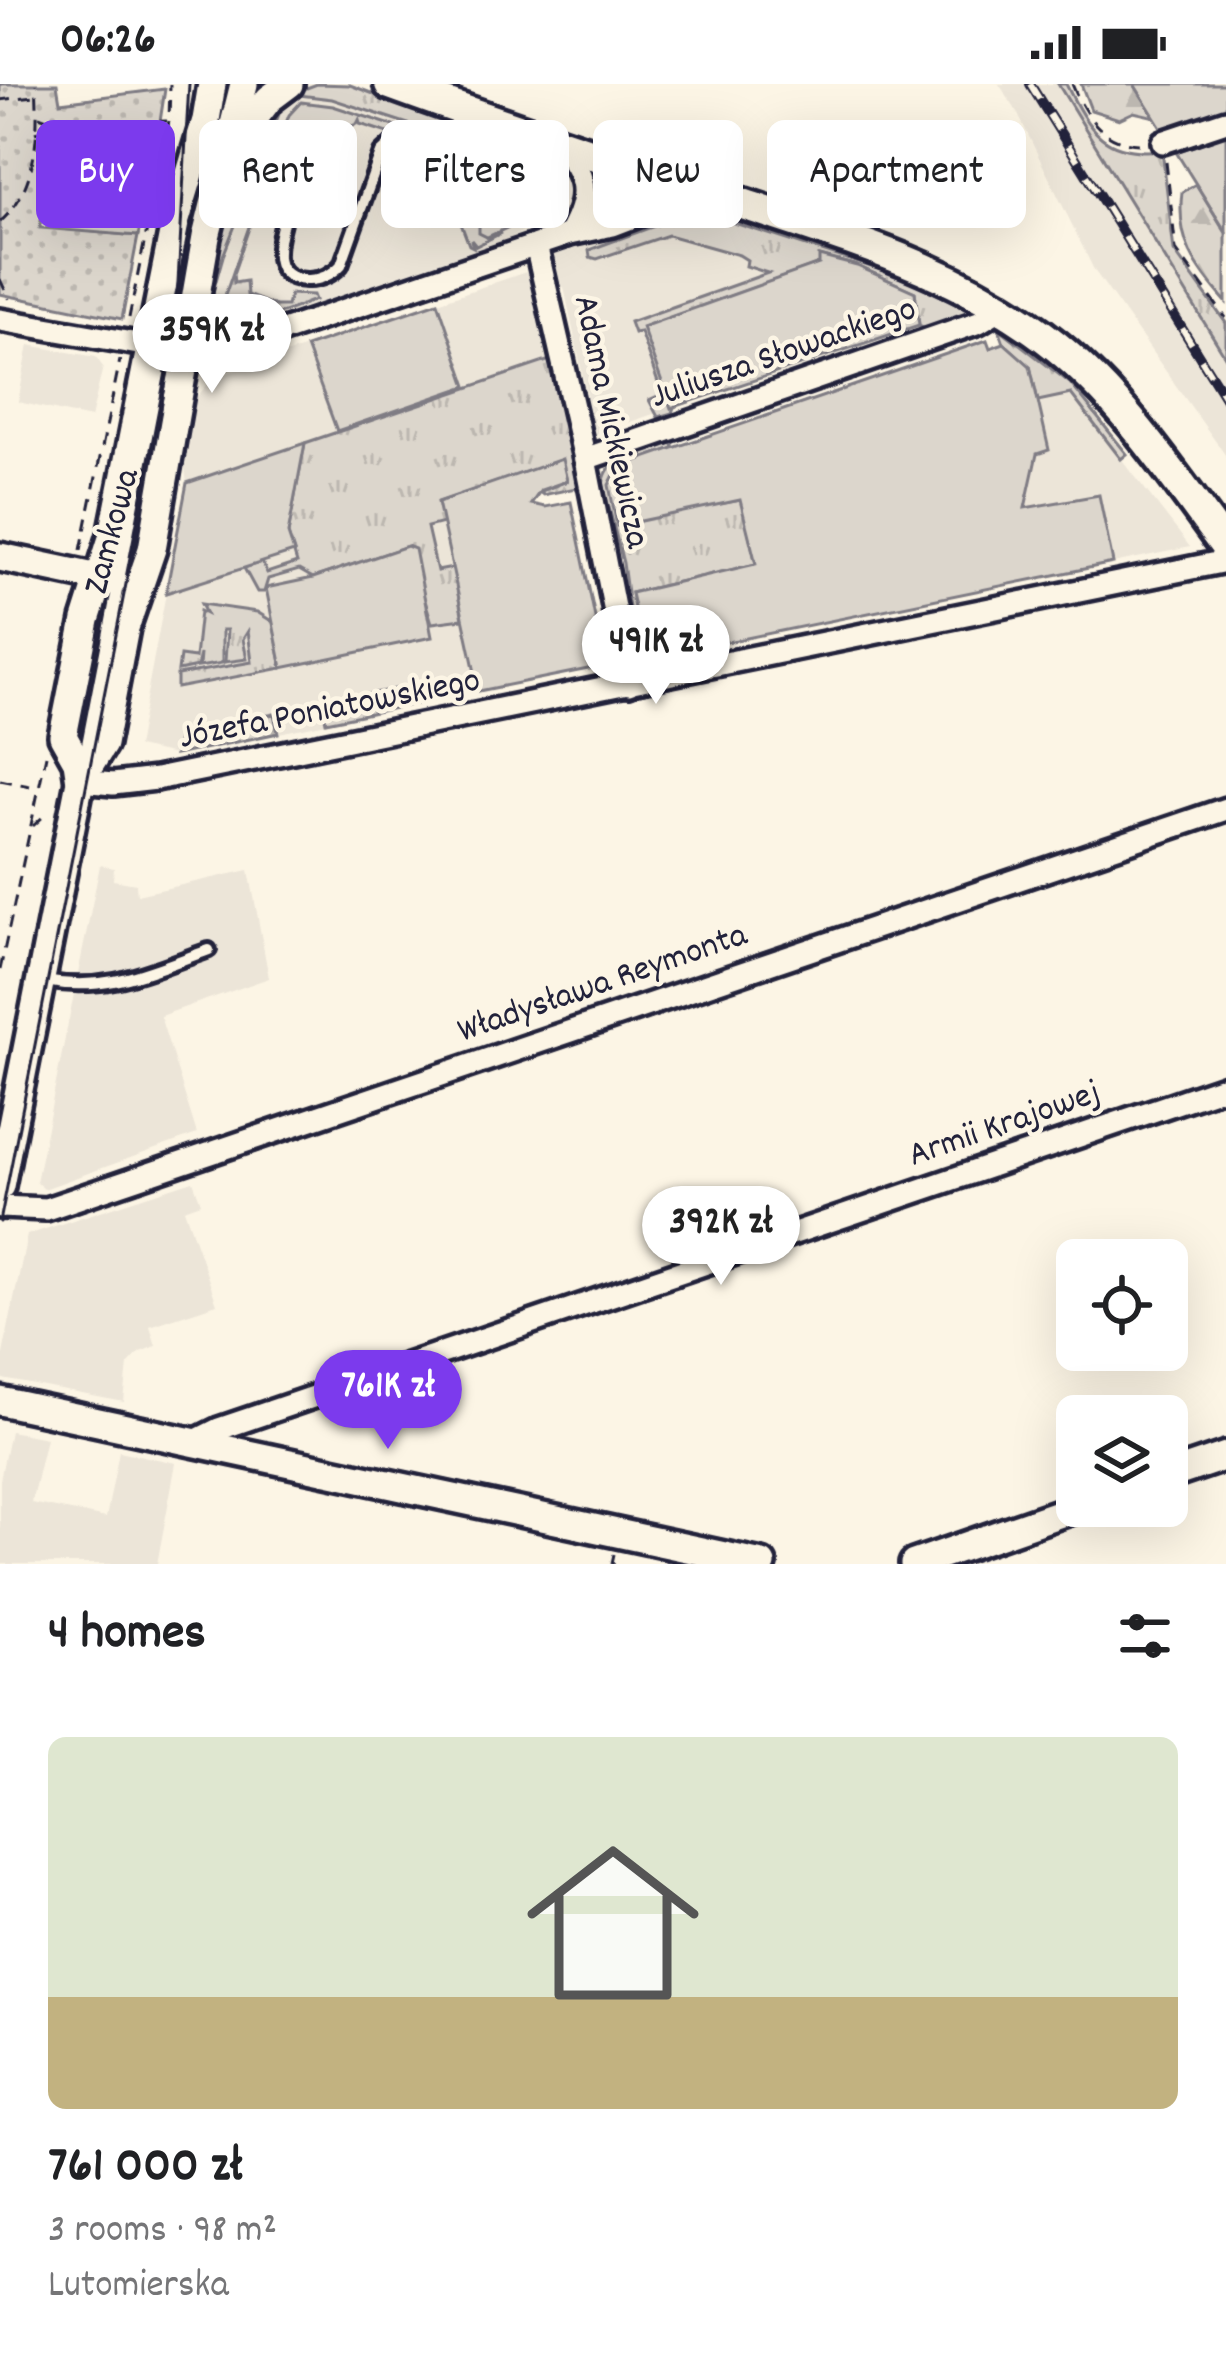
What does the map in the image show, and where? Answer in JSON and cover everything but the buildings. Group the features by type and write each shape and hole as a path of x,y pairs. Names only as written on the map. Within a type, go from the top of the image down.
{"main road":[{"path":"390,84 495,120"},
{"path":"743,204 872,246 944,276 1002,308 1057,347 1114,401 1226,547"}],"street":[{"name":"Zamkowa","path":"0,1186 80,782 77,761 64,736 85,626 152,549 168,348 165,268 206,120 209,84"},
{"name":"Zamkowa","path":"237,120 244,84"},
{"path":"252,120 289,84"},
{"path":"1163,142 1226,121"},
{"path":"569,154 584,184 581,207 569,234"},
{"path":"569,234 593,214"},
{"name":"Zamkowa","path":"80,782 103,744 125,628 113,536 168,348 197,281 208,228"},
{"path":"5,311 168,348 224,351 598,228"},
{"name":"Adama Mickiewicza","path":"536,245 585,459 628,684"},
{"path":"197,281 205,312 219,328 266,338"},
{"name":"Juliusza Słowackiego","path":"585,459 979,322 1002,308"},
{"path":"0,557 120,582"},
{"name":"Józefa Poniatowskiego","path":"80,782 136,783 1226,561"},
{"name":"Władysława Reymonta","path":"0,1207 46,1209 1226,808"},
{"name":"Armii Krajowej","path":"194,1442 241,1421 1226,1086"},
{"path":"0,1401 762,1564"},
{"path":"1188,1469 1226,1456"},
{"path":"914,1564 1056,1515"}],"lane":[{"path":"357,219 381,153"},
{"path":"281,228 278,265 303,280 332,274 354,228"},
{"path":"40,980 82,987 104,985 209,950"}],"path":[{"path":"0,222 26,189 37,115 36,84"},
{"path":"169,120 170,84"},
{"path":"1072,84 1084,112 1102,133 1132,144 1163,142 1176,250 1226,318"},
{"path":"0,100 37,96"},
{"path":"37,115 49,120"},
{"path":"128,326 148,228"},
{"path":"0,279 5,311"},
{"path":"81,553 120,357"},
{"path":"0,970 50,736"},
{"path":"0,780 30,786"},
{"path":"614,1552 612,1563 619,1564"}],"shaded area":[{"path":"310,84 352,84 447,120 381,120 381,228 530,228 488,249 257,327 231,326 210,306 222,228 357,228 357,120 263,120 285,95"},
{"path":"999,84 1058,84 1226,358 1226,456 1094,270 1026,131 1026,120 1021,120"},
{"path":"633,228 659,228 590,257 597,259 667,235 739,255 785,276 671,408 595,434 564,287 555,288 550,256"},
{"path":"529,271 553,359 467,386 438,302"},
{"path":"29,345 96,357 103,367 91,418 18,402"},
{"path":"306,347 338,431 438,502 479,691 175,755 137,747 166,593 293,551 305,444 187,483 184,462 195,399 213,378"},
{"path":"1071,394 1190,547 1113,563 1099,495 1025,509 1037,454 1049,450 1038,401"},
{"path":"100,865 114,868 113,880 136,884 137,895 249,870 269,978 160,1016 197,1134 44,1189 36,1182"},
{"path":"193,1181 201,1203 184,1209 217,1304 150,1326 156,1346 140,1352 128,1365 124,1402 3,1379 0,1369 27,1235"},
{"path":"10,1431 46,1438 31,1503 106,1518 119,1451 176,1463 157,1564 0,1564 0,1480"}],"green space":[{"path":"0,84 57,84 60,102 165,89 160,120 36,120 36,228 138,236 122,319 0,294"},
{"path":"317,84 350,85 442,120 396,120 332,99 291,94"},
{"path":"1058,84 1066,84 1091,127 1113,145 1162,150 1174,251 1226,323 1226,358"},
{"path":"1081,84 1134,84 1155,117 1134,112 1119,119 1091,110"},
{"path":"1134,84 1226,84 1226,109 1164,132"},
{"path":"301,102 333,106 381,122 381,131 359,120 357,124 357,120 287,120"},
{"path":"283,104 277,120 265,120"},
{"path":"1226,128 1226,232 1176,152 1211,140 1211,133"},
{"path":"1196,184 1226,233 1226,302 1185,239 1182,192"},
{"path":"743,226 900,276 978,314 930,330 919,325 915,292 857,266 820,256 820,264 643,327 674,407 672,413 658,417 649,400 662,394 640,332 634,333 630,322 768,273 746,266 747,260 739,255 668,235 597,259 590,257 589,250 649,228"},
{"path":"40,228 140,228 138,236"},
{"path":"222,228 234,228 210,302 210,286"},
{"path":"249,228 234,283 246,281 247,295 275,306 287,306 290,294 313,295 315,300 270,317 246,320 226,313 223,301"},
{"path":"463,228 485,228 487,237 501,233 476,246 471,240 473,247"},
{"path":"479,228 507,228 487,237"},
{"path":"819,256 857,266 915,292 919,325 671,408 642,327 819,264"},
{"path":"438,302 467,386 337,431 306,347"},
{"path":"999,328 1070,383 1127,454 1121,459 1071,394 1038,401 1030,366 1004,343"},
{"path":"987,340 990,348 1004,343 1030,366 1049,450 1037,454 1025,508 1099,495 1113,563 649,658 644,654 631,593 756,564 740,500 617,526 609,485 618,467"},
{"path":"553,359 580,480 576,488 539,492 567,481 561,460 439,502 443,523 427,527 437,571 453,568 463,619 432,623 408,546 313,578 299,570 268,579 264,592 257,592 244,568 262,562 267,573 297,563 288,534 305,443"},
{"path":"671,438 674,448 618,467 703,507 741,500 756,564 631,593 639,633 632,631 623,563 603,484 620,458"},
{"path":"305,443 288,534 294,552 166,593 187,483"},
{"path":"562,459 567,481 541,490 531,504 545,507 571,502 604,661 598,667 479,691 438,502"},
{"path":"407,546 415,549 432,637 282,668 266,588 313,578"},
{"path":"201,604 257,612 273,622 282,668 177,688 177,675 252,662 248,631 243,639 247,659 225,662 227,630 222,630 222,663 199,667 200,654 197,667 178,671 180,656 195,658 200,611 206,614"},
{"path":"416,685 420,703 326,722 322,703"},
{"path":"274,714 278,733 175,755 179,733"}],"tram line":[{"path":"0,1222 175,336 189,84"}],"railway":[{"path":"1030,84 1226,399"}]}
